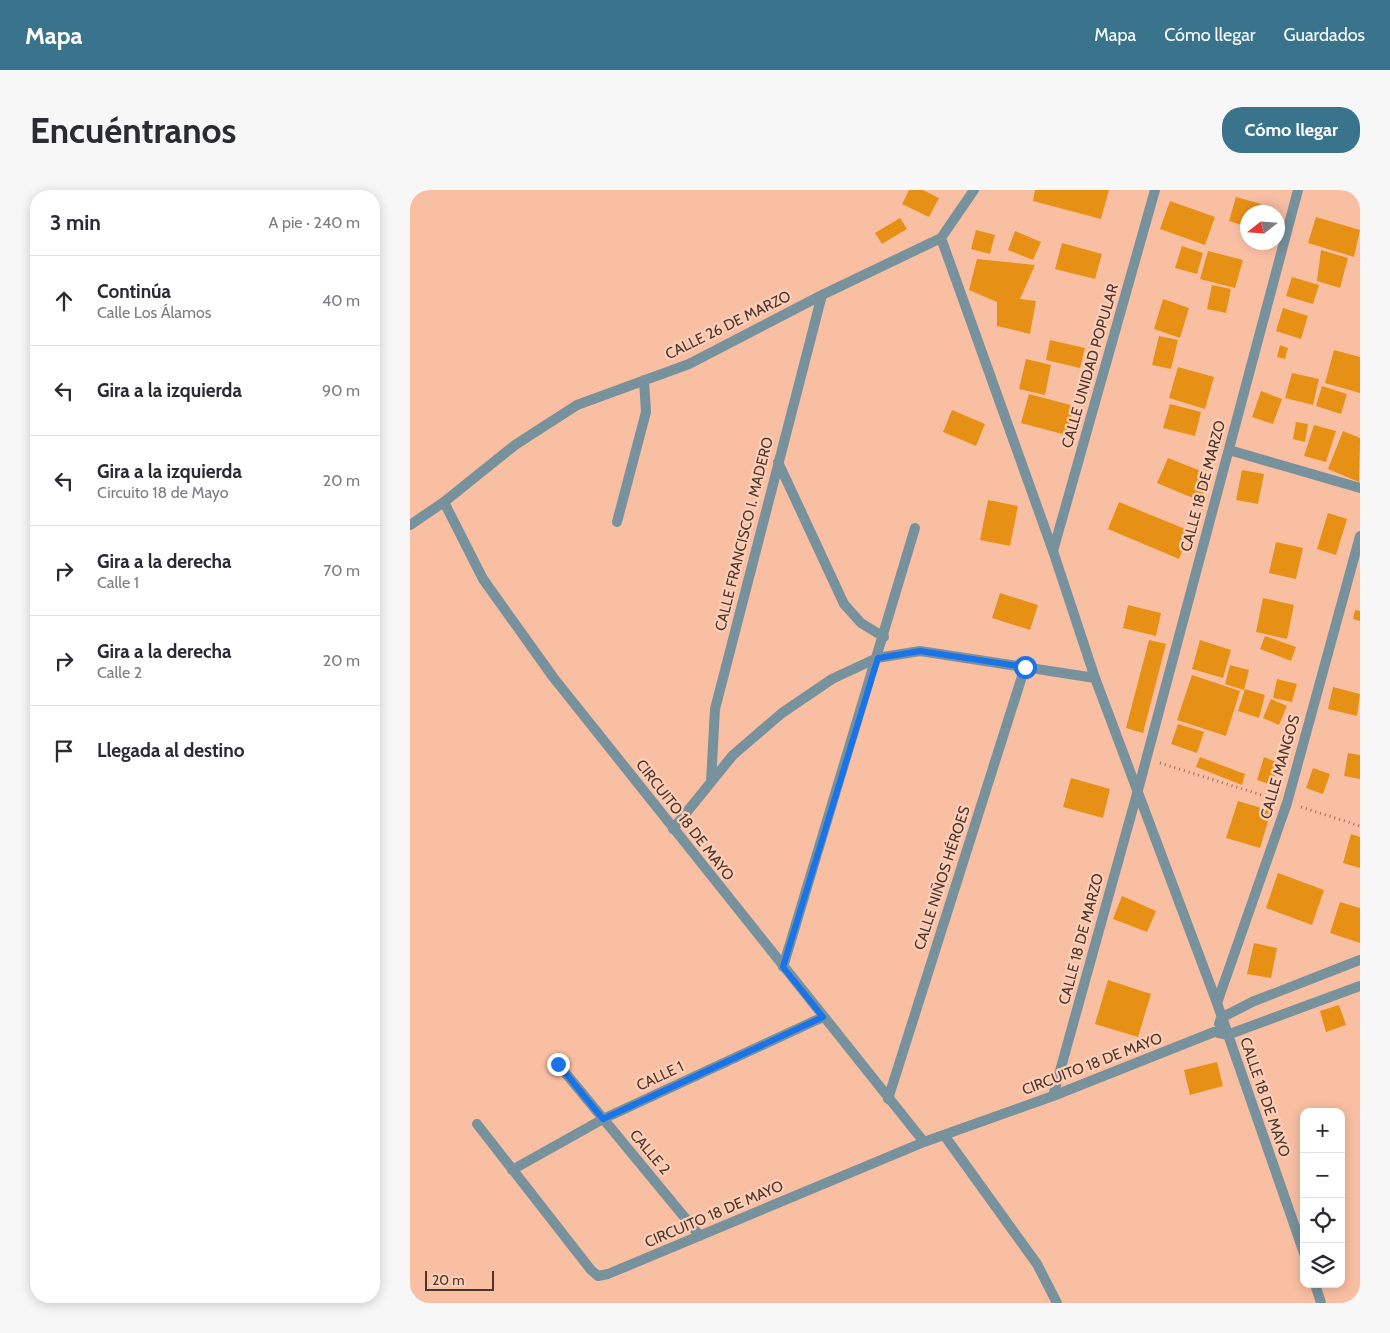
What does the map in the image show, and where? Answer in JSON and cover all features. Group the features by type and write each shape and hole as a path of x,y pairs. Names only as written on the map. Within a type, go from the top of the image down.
{"street":[{"name":"CALLE 26 DE MARZO","path":"410,525 444,502 515,444 577,405 689,364 822,295 941,238 974,190"},
{"name":"CALLE UNIDAD POPULAR","path":"1053,551 1156,190"},
{"name":"CALLE 18 DE MARZO","path":"1053,1096 1138,790 1298,190"},
{"path":"941,238 1053,551 1096,678 1227,1035"},
{"name":"CALLE FRANCISCO I. MADERO","path":"711,782 714,709 822,295"},
{"path":"617,522 646,412 644,380"},
{"path":"1229,450 1360,488"},
{"path":"778,462 844,604 861,623 884,637"},
{"name":"CIRCUITO 18 DE MAYO","path":"444,502 483,579 553,677 924,1142"},
{"path":"783,967 878,658 915,528"},
{"name":"CALLE MANGOS","path":"1216,1003 1287,803 1360,536"},
{"path":"673,829 733,755 782,713 832,679 878,658 920,651 1096,678"},
{"name":"CALLE NIÑOS HÉROES","path":"888,1098 1025,667"},
{"path":"1360,960 1252,1002 1221,1018 1214,1032 1227,1035 1360,986"},
{"name":"CALLE 1","path":"512,1170 603,1119 823,1017"},
{"name":"CIRCUITO 18 DE MAYO","path":"512,1170 590,1270 598,1276 608,1274 924,1142 1053,1096 1214,1032"},
{"name":"CALLE 18 DE MAYO","path":"1227,1035 1300,1243"},
{"name":"CALLE 2","path":"558,1064 700,1236"},
{"path":"476,1124 512,1170"},
{"path":"944,1135 1038,1264 1057,1303"},
{"path":"1316,1288 1321,1303"}],"path":[{"path":"1145,758 1360,826"}],"building":[{"path":"909,190 923,190 939,198 929,217 902,204"},
{"path":"1035,190 1109,190 1101,219 1033,201"},
{"path":"1236,197 1261,204 1240,205 1240,224 1229,221"},
{"path":"1170,201 1215,217 1205,245 1160,229"},
{"path":"1316,217 1360,230 1354,257 1308,243"},
{"path":"900,218 907,229 882,244 875,233"},
{"path":"976,230 995,235 990,254 971,249"},
{"path":"1015,231 1041,242 1033,260 1008,250"},
{"path":"1062,243 1102,254 1095,279 1055,269"},
{"path":"1182,246 1203,253 1197,274 1175,268"},
{"path":"1321,250 1348,258 1340,288 1317,281"},
{"path":"1208,251 1243,260 1235,288 1200,279"},
{"path":"977,259 1035,265 1020,299 1036,301 1030,334 997,326 997,302 969,290"},
{"path":"1292,277 1319,285 1313,304 1286,296"},
{"path":"1212,285 1231,289 1226,313 1207,309"},
{"path":"1163,299 1189,308 1180,338 1154,329"},
{"path":"1283,308 1308,316 1301,339 1276,331"},
{"path":"1159,336 1178,340 1171,369 1152,365"},
{"path":"1050,340 1085,348 1080,368 1046,360"},
{"path":"1280,345 1288,348 1285,359 1277,357"},
{"path":"1334,350 1360,357 1360,393 1325,383"},
{"path":"1026,359 1051,365 1045,395 1019,389"},
{"path":"1178,367 1214,377 1205,409 1169,398"},
{"path":"1292,373 1319,379 1313,405 1285,398"},
{"path":"1322,386 1347,394 1341,414 1316,406"},
{"path":"1261,391 1282,399 1273,424 1252,417"},
{"path":"1029,394 1074,406 1066,435 1021,423"},
{"path":"1170,404 1201,412 1195,436 1163,428"},
{"path":"952,410 985,424 976,446 943,432"},
{"path":"1296,422 1308,424 1305,442 1293,439"},
{"path":"1314,425 1336,431 1326,462 1304,456"},
{"path":"1343,431 1360,438 1359,482 1328,469"},
{"path":"1168,458 1211,475 1200,501 1157,483"},
{"path":"1242,470 1264,474 1258,504 1236,500"},
{"path":"988,500 1018,506 1010,546 980,540"},
{"path":"1119,502 1190,531 1179,559 1108,529"},
{"path":"1328,513 1347,519 1336,555 1317,549"},
{"path":"1276,542 1303,548 1296,579 1269,573"},
{"path":"1000,593 1038,605 1030,630 992,618"},
{"path":"1263,598 1294,605 1287,639 1256,632"},
{"path":"1128,605 1161,613 1156,636 1123,628"},
{"path":"1355,610 1360,611 1360,621 1353,619"},
{"path":"1265,636 1296,647 1291,661 1260,649"},
{"path":"1149,640 1166,644 1143,733 1126,728"},
{"path":"1200,640 1231,650 1223,678 1192,669"},
{"path":"1230,665 1249,670 1244,690 1225,684"},
{"path":"1192,675 1240,691 1226,736 1177,720"},
{"path":"1277,679 1297,684 1292,702 1273,698"},
{"path":"1333,687 1360,694 1357,716 1328,709"},
{"path":"1245,689 1265,695 1259,718 1238,711"},
{"path":"1271,699 1287,706 1279,725 1263,718"},
{"path":"1178,724 1204,732 1197,753 1171,744"},
{"path":"1348,753 1360,755 1360,779 1344,776"},
{"path":"1200,757 1245,774 1242,785 1196,767"},
{"path":"1264,757 1279,763 1272,785 1257,780"},
{"path":"1313,768 1330,774 1323,794 1306,788"},
{"path":"1071,778 1110,789 1103,818 1063,807"},
{"path":"1238,801 1271,811 1260,848 1226,838"},
{"path":"1351,834 1360,837 1360,868 1343,863"},
{"path":"1278,873 1324,890 1312,925 1266,908"},
{"path":"1122,896 1156,911 1147,932 1113,919"},
{"path":"1340,902 1360,908 1360,943 1330,933"},
{"path":"1254,943 1277,948 1271,978 1247,974"},
{"path":"1108,980 1151,994 1138,1037 1095,1024"},
{"path":"1339,1005 1346,1025 1326,1032 1320,1011"},
{"path":"1217,1062 1223,1086 1190,1095 1184,1070"}],"route":[{"path":"558,1064 603,1119 823,1017 783,967 878,658 920,651 1025,667"}]}
